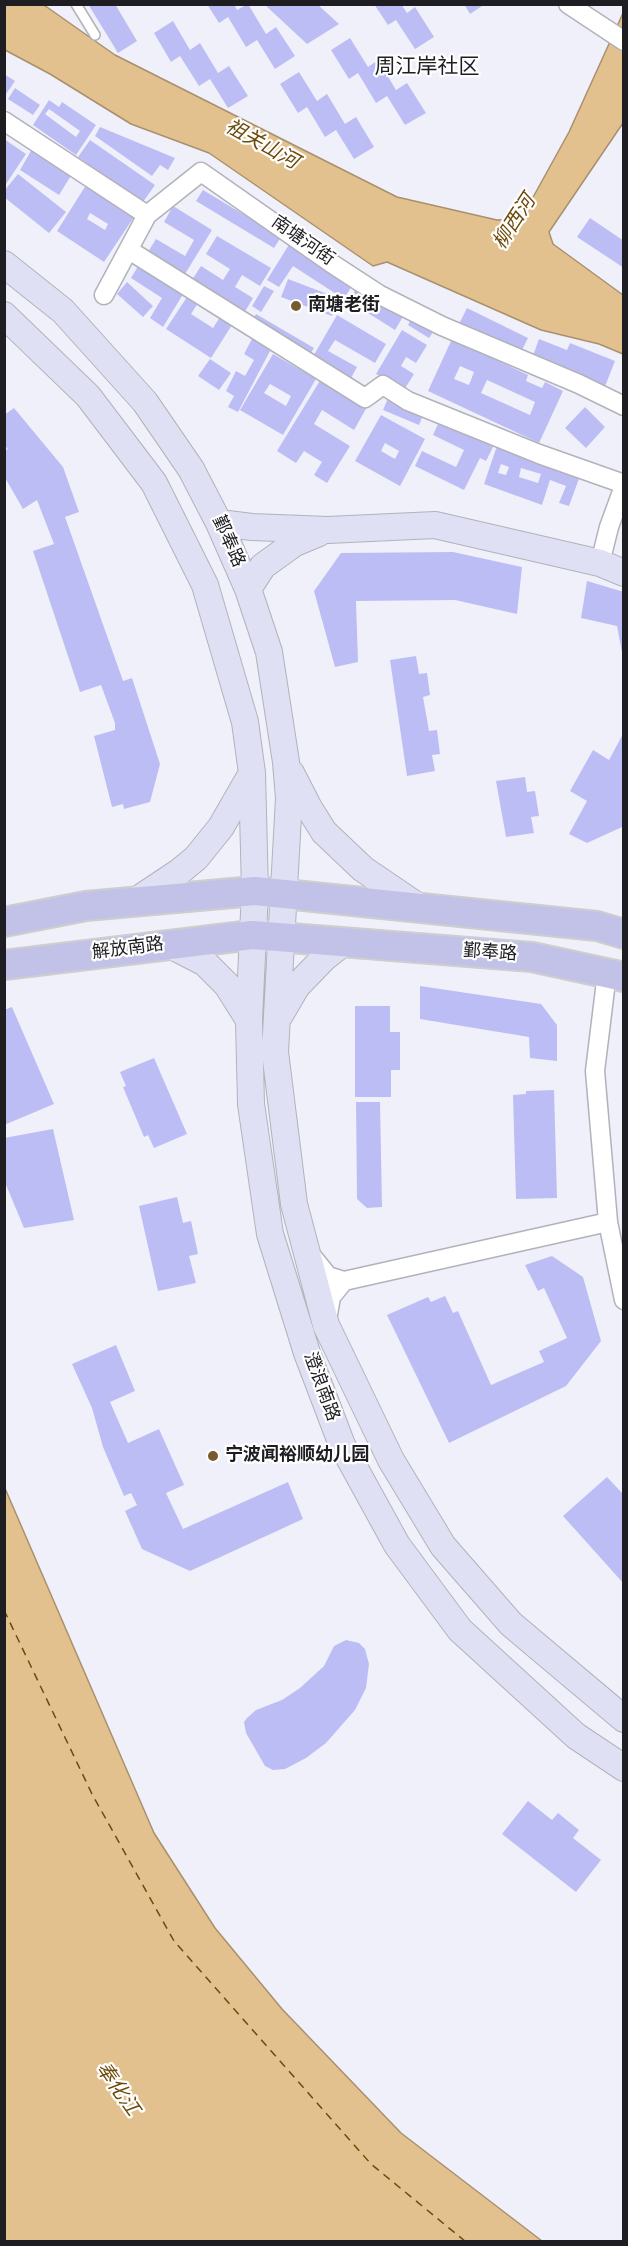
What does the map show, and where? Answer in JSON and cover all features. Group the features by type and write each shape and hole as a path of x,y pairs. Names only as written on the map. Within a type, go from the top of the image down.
{"main road":[{"name":"鄞奉路","path":"4,264 63,311 145,402 191,469 219,523 248,589 269,652 286,762 289,798 282,938"},
{"name":"鄞奉路","path":"6,319 88,396 154,483 205,585 245,722 252,773 255,891 252,935 532,957 615,975"},
{"path":"219,523 252,527 328,530 435,525 600,563 624,573"},
{"path":"248,589 263,566 279,554 295,543 328,530"},
{"path":"286,762 324,832 363,870 419,907"},
{"path":"134,902 196,858 221,827 252,773"},
{"path":"4,922 86,906 255,891 621,927"},
{"name":"解放南路","path":"4,965 252,935"},
{"name":"澄浪南路","path":"252,935 249,1020 250,1104 270,1234 307,1353 342,1445 397,1545 460,1630 576,1736 624,1768"},
{"name":"澄浪南路","path":"282,938 275,1052 294,1204 326,1325 391,1460 443,1546 511,1624 624,1719"},
{"path":"277,1020 297,986 324,958 343,943"},
{"path":"170,945 205,963 227,985 249,1020"}],"street":[{"path":"568,4 624,41"},
{"path":"4,121 147,215 104,295"},
{"name":"南塘河街","path":"147,215 201,172 380,295 442,326 579,384 624,406"},
{"path":"129,250 365,398 383,385 399,397 538,454 624,485 609,527 600,563"},
{"path":"615,975 595,1071 608,1222 624,1300"},
{"path":"306,1248 328,1276 344,1281 608,1222"},
{"path":"326,1325 331,1297 344,1281"}],"lane":[{"path":"76,4 95,35"}],"water":[{"path":"4,5 44,5 115,55 397,197 497,220 521,219 569,132 623,13 623,123 549,232 553,244 623,295 623,354 599,344 541,330 387,262 373,266 209,153 131,124 50,74 5,50"},
{"name":"奉化江","path":"4,1486 154,1833 215,1928 282,2009 401,2133 542,2241 5,2241"}],"building":[{"path":"88,4 115,4 137,41 118,53"},
{"path":"207,4 234,4 237,10 248,4 266,34 276,27 295,56 275,69 257,40 246,47 228,17 219,23"},
{"path":"264,4 317,4 339,24 307,44"},
{"path":"374,4 401,4 407,13 415,7 434,37 415,49 396,20 388,25"},
{"path":"464,4 485,4 470,14"},
{"path":"173,21 190,50 200,43 218,73 229,66 248,96 228,108 210,79 199,86 180,56 171,62 154,33"},
{"path":"350,38 368,67 378,60 396,90 407,83 426,113 405,125 387,96 376,103 358,73 349,79 331,50"},
{"path":"299,72 317,101 327,94 345,124 356,117 374,147 354,159 336,130 325,137 307,107 298,113 280,84"},
{"path":"4,74 15,81 4,97"},
{"path":"15,88 40,105 33,115 8,99"},
{"path":"49,100 59,107 62,102 96,125 76,155 33,125","holes":["49,109 80,131 76,137 45,114"]},
{"path":"100,127 175,158 168,170 160,165 152,176 95,136"},
{"path":"4,139 26,154 4,187"},
{"path":"90,140 155,185 143,202 78,157"},
{"path":"32,149 72,174 59,195 20,170"},
{"path":"18,174 66,212 49,233 4,197 4,191"},
{"path":"88,182 136,214 104,262 57,231","holes":["90,213 108,224 105,230 87,219"]},
{"path":"203,190 281,237 274,248 196,201"},
{"path":"173,206 212,230 185,274 148,252 156,239 185,256 194,240 164,222"},
{"path":"590,218 624,241 624,268 577,237"},
{"path":"217,236 271,268 260,286 242,275 235,287 253,298 243,315 190,283 201,266 223,280 230,269 206,254"},
{"path":"290,243 353,284 344,299 293,266 279,287 267,280"},
{"path":"140,263 185,291 163,327 150,318 162,298 131,278"},
{"path":"288,279 338,298 332,316 281,297"},
{"path":"127,282 153,306 143,317 117,294"},
{"path":"264,286 274,291 261,312 252,306"},
{"path":"357,287 404,315 395,330 349,301"},
{"path":"187,297 198,303 191,314 213,328 220,317 232,325 211,358 166,329"},
{"path":"467,308 528,338 520,354 459,324"},
{"path":"256,314 314,348 307,359 249,326"},
{"path":"337,315 386,344 375,363 335,340 328,351 357,367 349,382 311,360"},
{"path":"413,316 435,329 429,338 408,325"},
{"path":"402,330 427,345 416,363 406,357 401,366 414,374 404,390 376,374"},
{"path":"252,339 271,349 238,412 228,407 234,396 226,391 236,371 245,376 254,360 244,354"},
{"path":"452,339 528,375 526,381 542,388 545,382 563,391 539,443 428,391","holes":["460,366 474,372 469,385 454,379","487,380 535,402 530,415 481,393"]},
{"path":"539,339 567,350 570,343 615,361 604,389 531,361"},
{"path":"273,354 316,379 283,435 240,410","holes":["270,384 291,396 286,406 264,393"]},
{"path":"210,359 231,373 219,390 198,376"},
{"path":"321,379 367,407 354,430 322,410 314,424 350,446 327,483 314,475 322,462 304,451 296,463 277,451"},
{"path":"389,396 425,410 419,425 383,410"},
{"path":"585,407 605,427 586,448 565,428"},
{"path":"14,408 63,467 79,512 65,517 123,681 132,678 160,764 150,802 124,809 123,804 112,807 94,736 115,730 115,723 101,685 80,692 33,551 54,544 37,500 23,509 4,476 4,451 8,449 4,445 4,415"},
{"path":"381,415 425,439 400,486 355,461","holes":["385,443 399,451 395,459 381,451"]},
{"path":"441,417 495,443 486,461 480,458 464,490 415,466 422,451 456,467 464,450 433,435"},
{"path":"498,443 581,473 569,506 559,503 566,486 550,480 542,505 484,484","holes":["501,464 509,467 506,475 498,473","521,468 541,474 538,483 519,477"]},
{"path":"453,552 522,567 517,614 455,600 356,601 358,662 335,667 314,591 341,553"},
{"path":"587,581 624,592 624,663 617,626 581,618"},
{"path":"416,656 419,674 427,673 430,695 423,697 429,731 437,730 440,754 432,755 435,771 407,776 390,660"},
{"path":"624,732 624,825 587,843 569,834 587,801 570,791 593,750 609,760"},
{"path":"525,777 527,792 535,791 539,816 531,817 534,833 506,837 496,781"},
{"path":"420,986 541,1004 557,1025 557,1061 530,1058 529,1037 420,1019"},
{"path":"355,1006 390,1006 390,1032 400,1032 400,1070 391,1070 391,1097 355,1097"},
{"path":"12,1007 54,1104 4,1125 4,1010"},
{"path":"154,1058 187,1134 154,1148 148,1135 144,1137 123,1087 126,1086 120,1072"},
{"path":"554,1090 557,1198 516,1199 513,1095 526,1094 526,1091"},
{"path":"356,1102 380,1102 382,1207 367,1208 357,1199"},
{"path":"53,1129 74,1220 24,1228 4,1180 4,1138"},
{"path":"177,1197 183,1223 191,1221 198,1254 189,1256 196,1283 158,1291 139,1206"},
{"path":"552,1256 583,1277 601,1341 566,1386 449,1443 387,1315 428,1297 431,1302 445,1296 453,1313 458,1311 491,1385 544,1362 539,1351 567,1338 544,1288 538,1291 525,1265"},
{"path":"116,1345 135,1391 110,1402 128,1443 159,1429 184,1485 166,1493 183,1529 288,1482 303,1519 190,1571 142,1549 125,1511 137,1505 131,1493 124,1496 103,1447 92,1408 72,1364"},
{"path":"607,1477 624,1495 624,1584 563,1516"},
{"path":"346,1640 359,1643 365,1649 369,1664 366,1688 355,1710 326,1743 306,1758 285,1769 273,1770 265,1766 246,1733 244,1722 256,1710 282,1700 300,1688 324,1666 334,1646"},
{"path":"528,1801 552,1820 558,1813 579,1830 573,1838 601,1860 576,1892 502,1834"}],"ferry route":[{"path":"4,1610 92,1794 174,1941 371,2164 466,2242"}],"place":[{"name":"南塘老街","path":"296,306"},
{"name":"宁波闻裕顺幼儿园","path":"213,1456"}],"district":[{"name":"周江岸社区","path":"427,69"}],"water label":[{"name":"祖关山河","path":"261,146"},
{"name":"柳西河","path":"516,223"}]}
